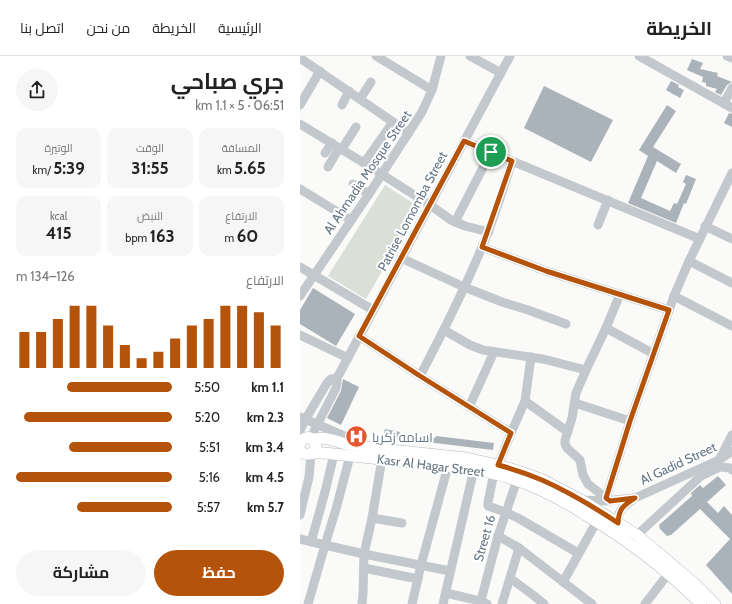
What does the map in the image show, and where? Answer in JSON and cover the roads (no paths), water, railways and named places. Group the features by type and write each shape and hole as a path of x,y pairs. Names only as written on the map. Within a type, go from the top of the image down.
{"main road":[{"name":"Kasr Al Hagar Street","path":"305,445 318,438 324,438 370,447 466,458 496,469 558,498 597,521 645,555 685,588 701,604"},
{"name":"Kasr Al Hagar Street","path":"305,445 334,454 474,469 496,469 521,472 543,480 581,500 637,535 695,584 715,604"}],"street":[{"path":"376,56 432,90"},
{"name":"Al Ahmadia Mosque Street","path":"300,296 422,112 432,90 441,56"},
{"path":"470,56 501,72"},
{"name":"Patrise Lomomba Street","path":"305,445 314,431 336,388 337,378 359,336 510,56"},
{"path":"639,56 656,60 728,105 732,88"},
{"path":"727,56 732,58"},
{"path":"300,58 409,133"},
{"path":"300,105 320,72"},
{"path":"360,99 371,82"},
{"path":"342,105 349,91"},
{"path":"364,163 393,122"},
{"path":"301,126 382,174 455,222 488,232"},
{"path":"328,167 338,147 356,127"},
{"path":"464,141 700,239"},
{"path":"325,153 338,147"},
{"path":"455,222 491,152"},
{"path":"420,376 444,330 482,247 512,161"},
{"path":"620,294 576,393 572,418 565,440 567,448 580,460 585,480 593,489 608,500 630,421 674,296 689,261 732,173"},
{"path":"353,184 369,194"},
{"path":"300,189 351,220"},
{"path":"598,225 608,200"},
{"path":"706,226 732,239"},
{"path":"482,247 546,271 669,310"},
{"path":"401,258 464,287 566,324"},
{"path":"689,261 732,283"},
{"path":"300,267 373,310"},
{"path":"674,296 732,326"},
{"path":"606,328 654,354"},
{"path":"444,330 470,345 483,350 543,359 586,370"},
{"path":"300,335 348,358"},
{"path":"359,336 511,433"},
{"path":"469,407 494,352"},
{"path":"531,357 525,401 496,469 488,506 518,518 578,553"},
{"name":"Patrise Lomomba Street","path":"305,445 303,418 327,383 331,379 337,378"},
{"path":"525,401 568,432"},
{"path":"575,403 630,421"},
{"path":"303,418 370,447"},
{"path":"720,460 732,435"},
{"path":"300,515 309,477 305,445"},
{"name":"Al Gadid Street","path":"618,523 619,514 622,508 635,498 720,460 732,451"},
{"path":"311,542 334,454"},
{"path":"308,604 350,456"},
{"path":"362,604 364,554 382,459"},
{"path":"412,604 448,466"},
{"path":"637,535 701,476 720,467 730,468 732,470"},
{"path":"444,604 450,571 474,469"},
{"name":"Street 16","path":"482,603 498,536 517,480"},
{"name":"Al Gadid Street","path":"581,500 598,501 635,498"},
{"path":"372,518 402,523"},
{"path":"563,582 597,521"},
{"path":"498,536 519,548 592,604"},
{"path":"300,539 364,554 450,571"},
{"path":"502,604 519,548"},
{"path":"364,568 418,579"},
{"path":"645,604 668,574"},
{"path":"510,578 544,604"},
{"path":"446,593 482,603"}],"place":[{"name":"اسامه زكريا","path":"356,437"}]}
